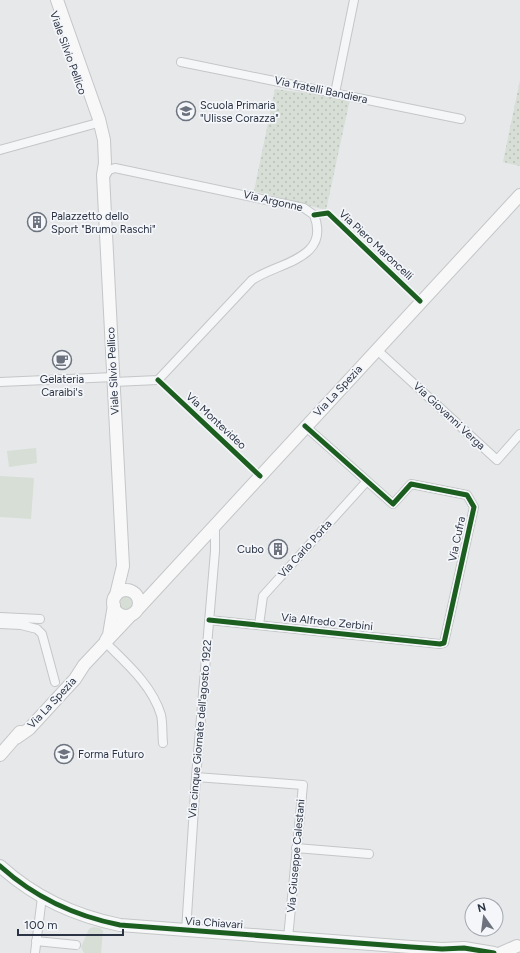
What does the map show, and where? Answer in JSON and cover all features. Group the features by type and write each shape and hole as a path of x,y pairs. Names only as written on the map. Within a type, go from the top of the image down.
{"main road":[{"name":"Viale Silvio Pellico","path":"49,0 94,124 104,178"},
{"name":"Viale Silvio Pellico","path":"57,0 96,108 103,136 123,566 115,600"},
{"name":"Via La Spezia","path":"0,755 16,738 24,725 71,675 84,665 105,641 148,599 156,588 215,526 305,426 520,195"},
{"name":"Viale Silvio Pellico","path":"123,566 133,592"},
{"path":"133,592 139,602 134,613 122,615 116,611 115,600 122,591 133,592 143,593 156,588"},
{"name":"Via La Spezia","path":"105,641 109,635 115,600"},
{"name":"Via Chiavari","path":"0,866 42,897 74,912 106,922 133,927 442,949 464,948 494,953"},
{"path":"501,953 516,948"},
{"name":"Via Chiavari","path":"442,949 462,953"}],"street":[{"path":"335,93 354,0"},
{"name":"Via fratelli Bandiera","path":"180,62 461,119"},
{"path":"0,150 94,124"},
{"path":"105,158 108,165 115,168"},
{"path":"104,178 106,172 115,168"},
{"name":"Via Argonne","path":"0,382 158,380 252,280 264,272 304,255 311,250 316,241 318,230 314,215 304,208 115,168"},
{"name":"Via Giovanni Verga","path":"376,349 497,460 520,434"},
{"name":"Via Cufra","path":"305,426 393,504 411,484 467,495 474,506 443,644"},
{"name":"Via Carlo Porta","path":"259,625 263,596 367,481"},
{"name":"Via cinque Giornate dell'agosto 1922","path":"186,931 196,777 215,551 215,526"},
{"path":"0,617 22,622 37,629 42,634 55,682"},
{"path":"0,624 40,619"},
{"name":"Via Alfredo Zerbini","path":"209,620 443,644"},
{"path":"105,641 140,677 152,696 161,716 163,743"},
{"name":"Via Giuseppe Calestani","path":"196,777 303,785 288,938"},
{"path":"296,848 369,854"},
{"path":"35,953 42,897"},
{"path":"36,941 76,945"}],"shaded area":[{"path":"520,80 520,166 503,162"},
{"path":"275,89 350,99 326,210 254,191"},
{"path":"36,448 37,463 9,467 7,451"},
{"path":"0,476 34,478 31,519 0,517"},
{"path":"126,596 131,598 133,603 131,608 126,610 121,608 119,603 121,598"},
{"path":"93,927 100,928 103,931 101,953 84,953 81,947 89,929"}],"cycle path":[{"name":"Via Piero Maroncelli","path":"314,215 328,213 420,301"},
{"name":"Via Montevideo","path":"158,380 260,476"},
{"path":"209,620 440,644 444,643 474,507 467,495 411,484 393,504 305,426"},
{"path":"0,866 27,887 56,904 71,911 120,925 411,947 442,949 464,948 494,953"}],"place":[{"name":"Scuola Primaria \"Ulisse Corazza\"","path":"186,111"},
{"name":"Palazzetto dello Sport \"Brumo Raschi\"","path":"37,222"},
{"name":"Gelateria Caraibi's","path":"62,360"},
{"name":"Cubo","path":"278,549"},
{"name":"Forma Futuro","path":"64,754"}]}
